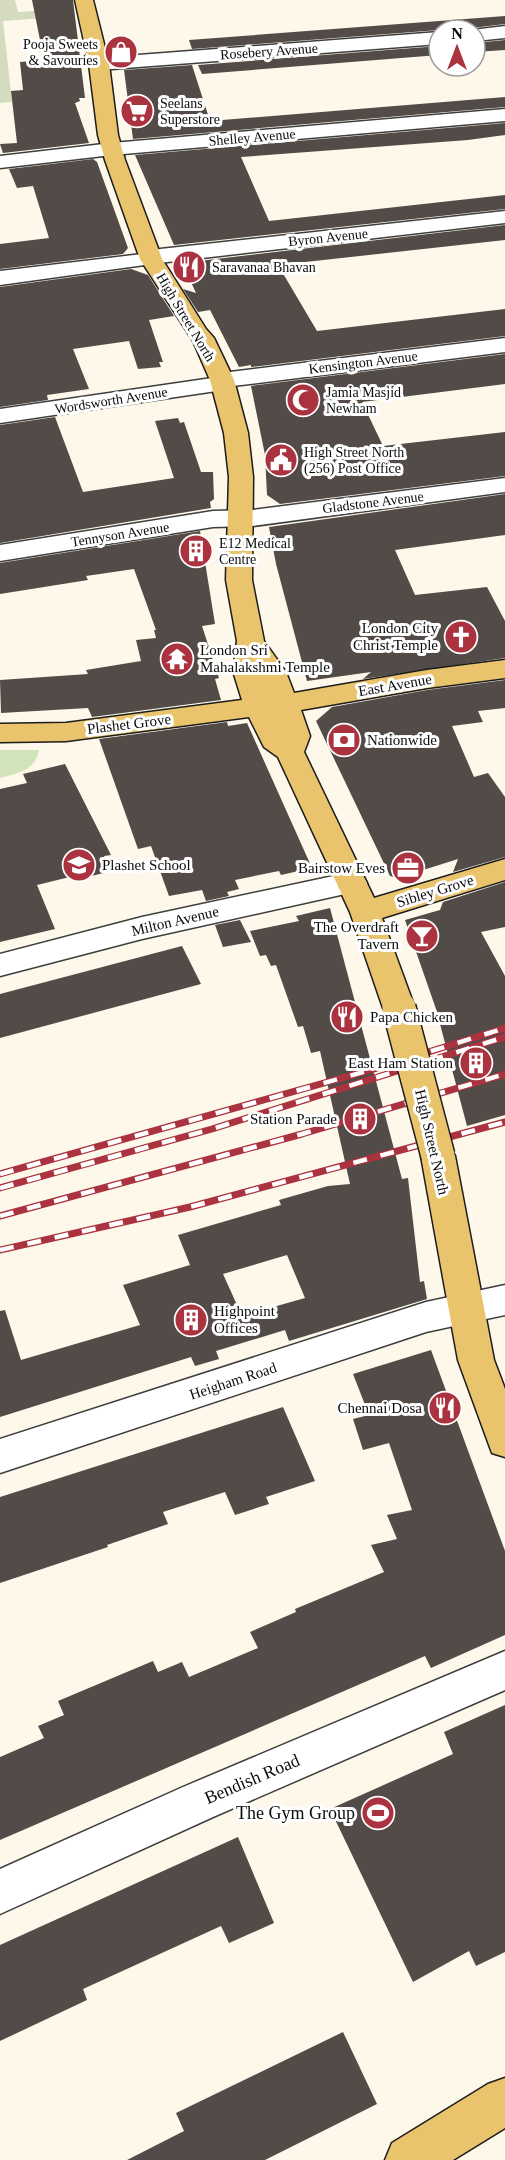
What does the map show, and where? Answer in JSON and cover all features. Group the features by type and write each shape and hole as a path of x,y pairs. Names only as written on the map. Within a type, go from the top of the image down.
{"main road":[{"name":"High Street North","path":"84,0 99,64 112,149 151,258 202,338 222,381 236,434 241,477 239,580 251,641 247,671 271,705 274,740 290,752 352,883 399,1008 438,1156 476,1360 505,1441"},
{"name":"East Avenue","path":"271,705 427,679 505,669"},
{"name":"Plashet Grove","path":"0,733 66,732 271,705"},
{"name":"Sibley Grove","path":"364,912 505,869"},
{"path":"409,2160 505,2102"}],"street":[{"path":"487,34 505,32"},
{"name":"Rosebery Avenue","path":"99,64 427,39"},
{"name":"Shelley Avenue","path":"0,162 112,149 505,115"},
{"name":"Byron Avenue","path":"0,278 505,217"},
{"name":"Kensington Avenue","path":"222,381 505,345"},
{"name":"Wordsworth Avenue","path":"0,416 222,381"},
{"name":"Gladstone Avenue","path":"240,518 505,485"},
{"name":"Tennyson Avenue","path":"0,553 213,519 240,518"},
{"name":"Milton Avenue","path":"0,965 142,928 352,883"},
{"name":"Heigham Road","path":"0,1456 426,1317 505,1300"},
{"name":"Bendish Road","path":"0,1892 198,1802 505,1670"}],"green space":[{"path":"0,0 15,0 18,12 68,9 70,16 3,21 12,102 0,103"},
{"path":"0,750 39,750 30,767 0,778"}],"building":[{"path":"32,0 73,0 85,98 79,98 80,101 75,103 89,143 3,153 0,144 17,143 11,91 23,90 20,62 44,60"},
{"path":"505,16 505,24 487,26 487,18 479,18"},
{"path":"427,22 427,31 192,49 189,40"},
{"path":"505,40 505,50 487,51 487,42"},
{"path":"427,47 427,56 202,74 198,65"},
{"path":"192,65 210,121 505,97 505,107 133,139 124,70"},
{"path":"505,123 505,135 468,140 241,157 269,221 505,195 505,209 174,245 135,155"},
{"path":"93,159 97,162 128,248 123,254 0,269 0,244 49,238 33,186 17,188 9,169"},
{"path":"505,225 505,240 278,265 317,331 505,309 505,336 239,367 210,310 198,312 183,289 196,293 182,263"},
{"path":"131,269 148,275 174,316 149,320 163,362 159,362 161,367 138,369 129,341 73,349 89,389 47,395 48,400 0,407 0,287"},
{"path":"505,354 505,384 362,402 383,446 505,432 505,476 280,504 267,495 265,455 251,386"},
{"path":"55,417 83,492 174,478 155,421 178,418 180,423 184,422 201,472 213,472 214,499 210,502 211,508 0,543 0,425"},
{"path":"505,494 505,535 395,550 415,595 487,587 505,621 505,658 363,679 371,672 307,681 276,564 269,527"},
{"path":"200,531 215,624 202,626 219,678 215,679 221,700 92,717 88,708 1,713 0,680 88,674 86,670 141,661 136,640 156,638 154,630 156,630 134,569 86,576 88,580 0,594 0,563"},
{"path":"505,680 505,708 478,711 483,722 452,726 474,777 488,773 505,797 505,857 453,872 458,859 398,878 390,876 316,721 332,707 427,690"},
{"path":"227,722 228,726 247,723 312,868 281,875 279,871 235,880 239,889 227,892 229,896 206,901 202,890 169,896 151,846 138,849 99,739"},
{"path":"65,764 111,855 104,856 111,871 80,879 78,875 37,885 55,929 0,942 0,789 27,783 23,774"},
{"path":"505,882 505,927 481,932 505,976 505,1115 467,1126 436,1009 405,920 440,910 443,902"},
{"path":"330,908 402,1179 408,1178 420,1282 424,1281 427,1299 289,1341 285,1330 216,1351 219,1359 195,1366 191,1357 0,1417 0,1311 5,1310 21,1360 140,1325 123,1285 190,1265 178,1235 281,1205 279,1200 328,1186 350,1184 320,1051 311,1053 303,1026 298,1027 276,965 271,966 266,955 260,956 250,931 299,921 296,916","holes":["287,1255 305,1298 242,1316 223,1274"]},
{"path":"240,920 251,942 223,947 215,925"},
{"path":"182,946 201,984 0,1038 0,994"},
{"path":"431,1350 505,1551 505,1635 431,1668 425,1656 0,1840 0,1757 44,1738 38,1726 64,1715 58,1701 153,1661 158,1672 182,1662 189,1677 258,1648 250,1632 296,1612 295,1609 384,1572 371,1545 397,1539 387,1515 412,1510 389,1443 363,1450 353,1419 369,1415 353,1374"},
{"path":"283,1407 315,1481 266,1497 269,1504 235,1515 225,1492 163,1512 168,1524 107,1545 108,1547 0,1583 0,1497"},
{"path":"505,1705 505,1952 476,1966 469,1951 413,1982 330,1809 453,1754 444,1732"},
{"path":"238,1837 274,1923 229,1943 221,1926 83,1989 87,2000 0,2041 0,1945"},
{"path":"343,2032 377,2104 265,2160 127,2160 184,2131 176,2113"}],"railway":[{"path":"0,1174 374,1069 505,1028"},
{"path":"0,1188 212,1129 505,1037"},
{"path":"0,1216 302,1134 505,1074"},
{"path":"0,1250 190,1207 505,1122"}],"place":[{"name":"Pooja Sweets & Savouries","path":"121,52"},
{"name":"Seelans Superstore","path":"137,111"},
{"name":"Saravanaa Bhavan","path":"189,267"},
{"name":"Jamia Masjid Newham","path":"303,400"},
{"name":"High Street North (256) Post Office","path":"281,460"},
{"name":"E12 Medical Centre","path":"196,551"},
{"name":"London City Christ Temple","path":"461,637"},
{"name":"London Sri Mahalakshmi Temple","path":"177,659"},
{"name":"Nationwide","path":"344,740"},
{"name":"Plashet School","path":"79,865"},
{"name":"Bairstow Eves","path":"408,868"},
{"name":"The Overdraft Tavern","path":"422,936"},
{"name":"Papa Chicken","path":"347,1017"},
{"name":"East Ham Station","path":"476,1063"},
{"name":"Station Parade","path":"360,1119"},
{"name":"Highpoint Offices","path":"191,1320"},
{"name":"Chennai Dosa","path":"445,1408"},
{"name":"The Gym Group","path":"378,1813"}]}
